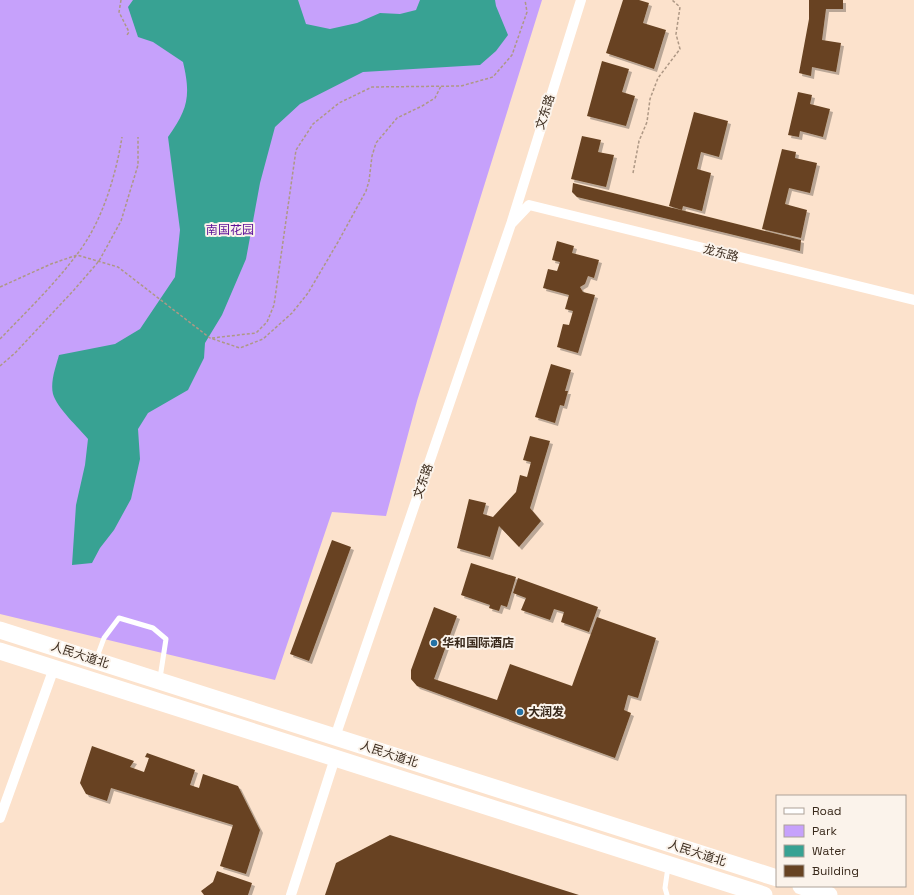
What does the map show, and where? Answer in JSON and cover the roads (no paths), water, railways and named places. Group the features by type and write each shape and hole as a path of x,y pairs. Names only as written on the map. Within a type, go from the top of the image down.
{"main road":[{"name":"人民大道北","path":"0,630 776,878"},
{"name":"人民大道北","path":"0,651 764,895"},
{"path":"804,887 829,895"}],"street":[{"name":"文东路","path":"335,737 511,225 581,0"},
{"name":"文东路","path":"511,225 529,205"},
{"name":"龙东路","path":"529,205 914,300"},
{"path":"0,818 54,668"},
{"path":"291,895 335,758"}],"lane":[{"path":"96,660 104,638 119,618 153,628 166,639 159,680"},
{"path":"667,895 664,888 668,864"}],"water":[{"path":"133,0 298,0 306,24 330,29 357,23 380,13 400,14 416,10 420,0 495,0 508,35 496,51 480,65 363,72 300,104 275,127 260,183 246,259 222,315 205,343 204,358 188,390 148,413 138,429 140,459 131,499 114,530 100,548 92,563 72,565 76,505 85,465 88,439 55,400 52,389 59,355 115,344 140,329 175,277 180,230 168,137 184,110 187,84 183,62 153,42 138,37 128,7"}],"place":[{"name":"华和国际酒店","path":"434,643"},
{"name":"大润发","path":"520,712"}],"park label":[{"name":"南国花园","path":"230,230"}]}
